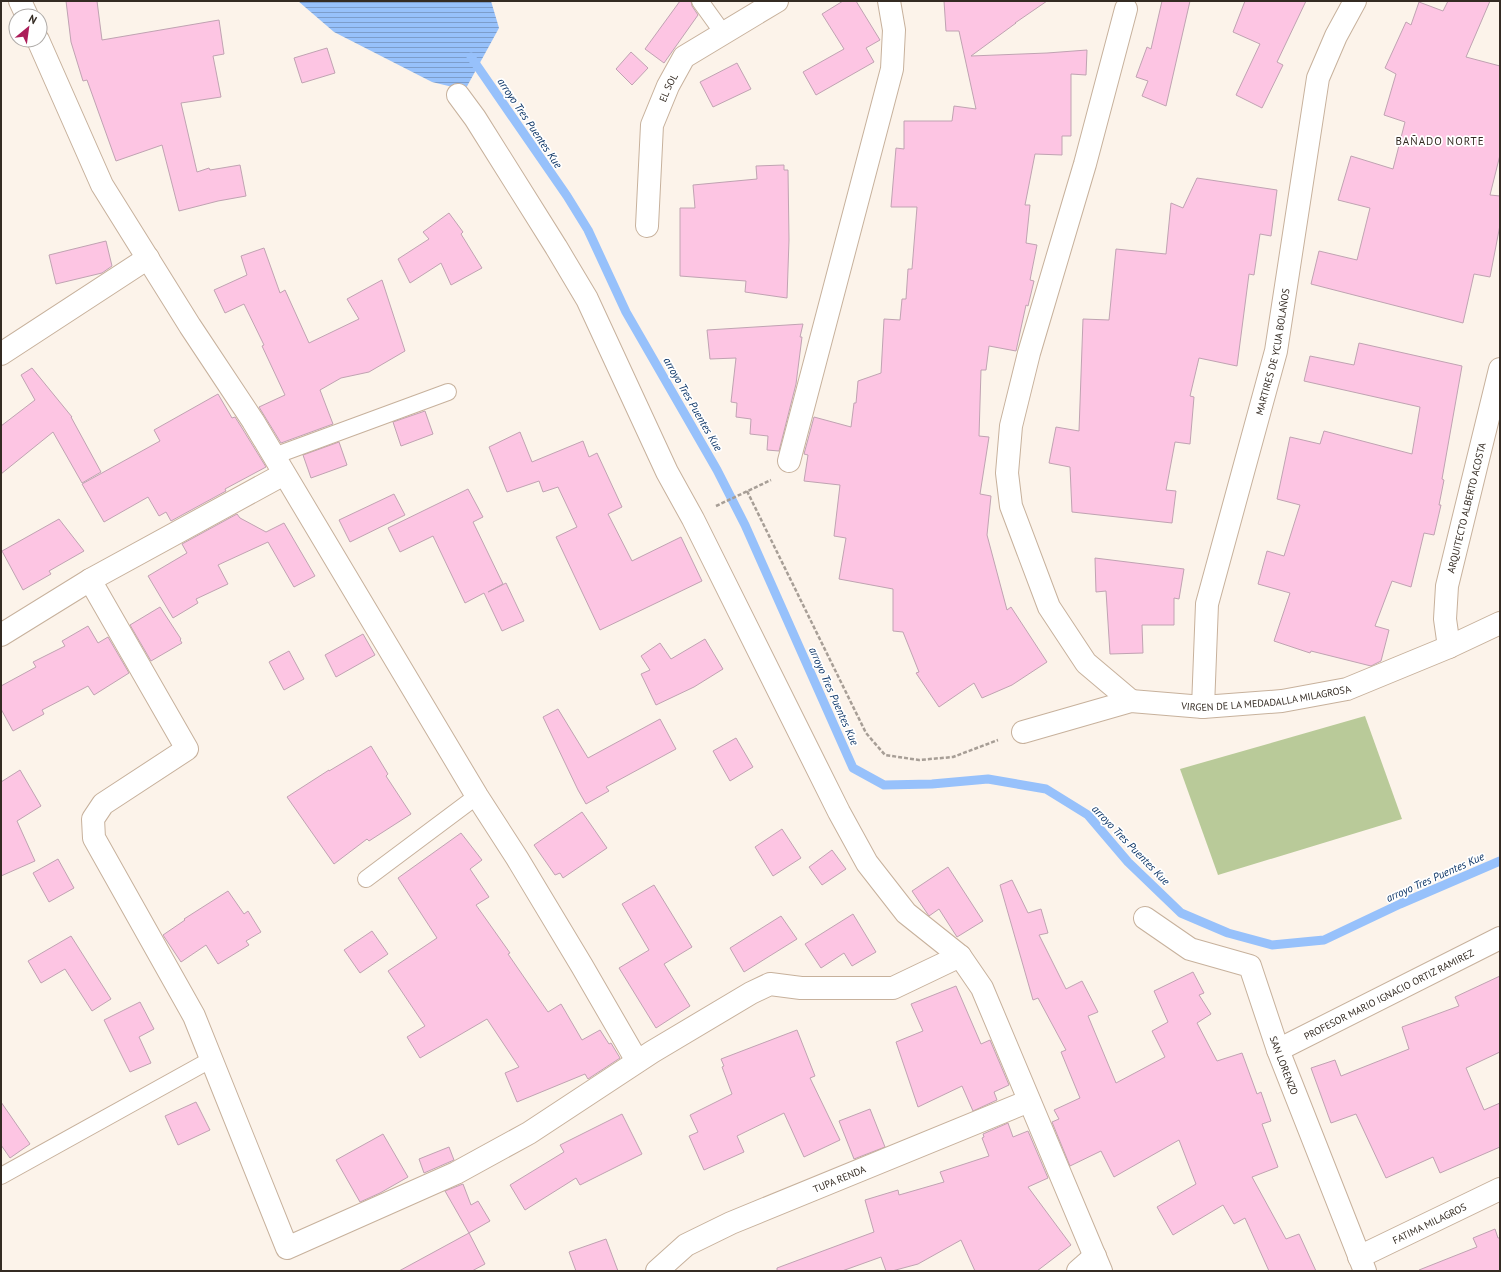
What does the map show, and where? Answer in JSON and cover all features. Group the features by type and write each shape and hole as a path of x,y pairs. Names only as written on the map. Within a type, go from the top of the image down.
{"street":[{"name":"EL SOL","path":"647,226 652,125 668,86 684,57 776,1"},
{"path":"789,462 892,69 894,30 889,1"},
{"name":"MARTIRES DE YCUA BOLAÑOS","path":"1203,707 1208,604 1276,351 1318,78 1336,36 1355,1"},
{"path":"1126,9 1011,426 1007,473 1011,506 1050,607 1086,664 1131,701"},
{"path":"42,48 102,185 190,326 253,421 477,796 517,858 582,966 637,1061"},
{"path":"458,94 475,118 552,240 587,299 667,472 696,526 839,812 867,863 906,913 960,956 982,988 1098,1264 1078,1271"},
{"path":"1,354 148,258"},
{"name":"ARQUITECTO ALBERTO ACOSTA","path":"1449,648 1446,619 1447,586 1500,369"},
{"path":"1,635 279,465"},
{"path":"90,580 187,749 103,804 93,818 94,838 194,1016 287,1248 456,1173 529,1133 637,1061 751,993 770,984 801,988 893,988 960,956"},
{"name":"VIRGEN DE LA MEDADALLA MILAGROSA","path":"1023,732 1131,701 1203,707 1282,701 1347,689 1449,648 1500,624"},
{"name":"SAN LORENZO","path":"1145,918 1190,949 1250,966 1278,1050 1362,1264"},
{"name":"PROFESOR MARIO IGNACIO ORTIZ RAMIREZ","path":"1278,1050 1500,938"},
{"name":"TUPA RENDA","path":"657,1271 686,1246 731,1223 1029,1101"},
{"name":"FATIMA MILAGROS","path":"1362,1264 1500,1189"}],"lane":[{"path":"700,1 723,33"},
{"path":"279,465 448,392"},
{"path":"366,878 477,796"},
{"path":"1,1176 212,1060"}],"path":[{"path":"713,507 747,491 866,733 885,755 920,760 953,757 1023,732"}],"green space":[{"path":"1365,716 1402,819 1218,875 1180,769"}],"water":[{"path":"298,1 491,1 499,28 465,90 432,82 334,32"}],"building":[{"path":"66,1 97,1 102,40 219,20 224,54 213,56 221,97 181,103 197,172 209,168 210,170 240,165 246,196 218,201 179,211 162,145 116,161 87,80 83,81 71,42"},
{"path":"680,1 691,1 692,6 698,15 664,63 645,49"},
{"path":"843,1 856,1 880,40 866,48 874,62 816,95 803,72 844,49 822,14"},
{"path":"944,1 1047,1 971,56 1087,50 1086,75 1071,74 1071,136 1062,136 1062,155 1035,154 1025,205 1030,205 1026,243 1037,245 1030,280 1034,281 1028,306 1026,305 1016,351 989,346 986,370 981,370 979,436 989,437 980,494 991,496 987,535 1007,610 1011,607 1047,662 1012,685 982,698 974,683 939,707 916,673 919,672 903,632 893,631 893,589 839,579 846,538 834,536 840,485 804,481 808,455 804,454 814,417 851,427 854,403 856,403 858,381 881,373 884,319 900,320 902,299 906,299 908,269 912,269 917,207 891,207 896,148 904,149 904,121 952,121 954,106 976,109 959,31 946,31"},
{"path":"1162,1 1190,1 1166,106 1142,96 1148,81 1136,77 1147,47 1151,49"},
{"path":"1245,1 1306,1 1277,62 1283,65 1262,108 1236,95 1260,44 1233,32"},
{"path":"1448,1 1490,1 1466,57 1500,66 1500,155 1490,195 1500,196 1500,225 1490,277 1474,274 1463,323 1311,284 1319,251 1357,260 1370,208 1338,200 1351,156 1393,169 1405,122 1384,115 1396,74 1385,68 1406,22 1411,25 1419,2 1443,11"},
{"path":"327,48 335,73 302,83 294,58"},
{"path":"631,52 648,68 632,85 616,69"},
{"path":"737,63 751,89 713,107 700,82"},
{"path":"784,165 784,170 788,170 789,240 787,298 745,292 746,281 680,276 680,208 695,208 693,185 757,179 756,166"},
{"path":"1197,178 1277,190 1271,236 1260,234 1254,275 1249,274 1237,366 1199,358 1190,396 1194,397 1190,444 1175,442 1166,490 1176,491 1172,523 1072,512 1070,467 1049,463 1056,427 1079,431 1083,319 1109,320 1116,249 1166,254 1171,203 1183,208"},
{"path":"449,213 463,232 461,234 482,268 451,285 441,263 410,283 398,259 429,239 423,232"},
{"path":"106,241 112,266 102,273 56,284 49,255"},
{"path":"264,248 280,293 285,290 309,343 359,319 347,299 382,280 405,351 369,372 341,378 320,390 333,424 281,443 259,407 285,395 262,346 264,345 244,304 225,313 214,290 247,275 241,256"},
{"path":"803,324 800,337 802,337 796,384 779,451 767,450 768,436 750,434 751,419 736,417 737,403 731,402 736,358 710,359 707,330"},
{"path":"1359,343 1462,366 1442,479 1444,480 1439,505 1441,505 1434,535 1424,533 1411,587 1392,581 1375,626 1389,630 1381,661 1371,666 1311,651 1310,653 1274,641 1290,593 1258,584 1267,551 1284,556 1300,505 1277,499 1290,437 1320,444 1324,431 1412,454 1420,407 1304,381 1310,356 1354,365"},
{"path":"32,368 72,417 101,472 82,483 53,432 1,474 1,426 35,400 21,375"},
{"path":"218,394 232,418 235,417 266,467 171,521 166,512 159,516 148,497 104,522 82,484 160,441 154,430"},
{"path":"425,411 433,434 401,446 393,422"},
{"path":"520,432 532,462 583,441 589,457 597,453 622,507 608,514 632,561 681,537 702,581 600,630 556,537 577,527 558,487 543,492 539,481 507,492 489,447"},
{"path":"339,442 347,465 311,478 303,455"},
{"path":"468,489 483,517 473,522 503,584 488,592 506,583 524,621 502,631 484,593 465,603 433,536 400,552 388,528"},
{"path":"394,494 405,515 350,542 339,520"},
{"path":"237,514 240,518 266,532 284,523 315,576 294,587 268,542 218,565 228,584 196,599 198,603 173,618 148,576 187,553 182,544"},
{"path":"59,519 84,551 49,571 51,574 23,590 2,551"},
{"path":"1095,558 1184,569 1179,599 1174,598 1174,625 1142,625 1143,653 1110,654 1106,591 1096,592"},
{"path":"160,607 181,639 180,640 182,643 151,661 130,625"},
{"path":"88,626 98,643 108,637 129,673 94,695 88,686 42,710 44,714 13,731 1,709 1,686 36,667 33,662 65,646 62,641"},
{"path":"363,634 375,655 336,677 325,655"},
{"path":"705,639 723,669 694,687 656,705 641,674 650,670 641,656 660,643 671,659"},
{"path":"289,651 304,679 284,690 269,662"},
{"path":"558,709 588,758 660,719 676,749 606,787 609,791 586,804 543,717"},
{"path":"736,738 753,767 730,781 713,751"},
{"path":"371,746 388,774 386,776 411,814 369,841 367,839 334,864 287,797 329,770"},
{"path":"20,770 41,806 17,821 35,861 1,876 1,782"},
{"path":"582,812 607,848 563,878 560,873 555,875 534,845"},
{"path":"782,829 801,858 773,876 755,847"},
{"path":"461,833 482,860 470,869 489,897 476,905 510,953 508,954 548,1012 561,1004 582,1040 600,1030 609,1044 611,1043 620,1058 588,1079 585,1074 517,1102 505,1073 519,1067 487,1019 420,1058 407,1037 425,1026 388,971 437,938 398,878"},
{"path":"832,850 846,869 822,885 809,867"},
{"path":"58,859 74,888 49,902 33,873"},
{"path":"948,867 983,921 957,937 939,909 929,916 912,891"},
{"path":"1012,880 1028,913 1041,909 1048,933 1039,935 1066,989 1082,981 1098,1012 1088,1016 1116,1083 1165,1057 1152,1031 1168,1022 1154,991 1193,972 1204,993 1199,995 1211,1014 1197,1023 1217,1061 1242,1053 1257,1094 1261,1092 1271,1121 1262,1124 1278,1167 1252,1177 1286,1239 1299,1234 1316,1271 1269,1271 1245,1218 1234,1224 1223,1205 1173,1235 1157,1207 1196,1184 1179,1140 1114,1177 1101,1151 1070,1166 1052,1122 1059,1119 1054,1110 1080,1098 1061,1052 1066,1050 1038,998 1033,1000 1000,885"},
{"path":"654,885 692,947 664,964 690,1006 656,1028 619,968 649,950 622,904"},
{"path":"228,891 244,914 248,911 261,932 246,941 249,945 218,964 206,945 181,962 163,935 185,920 184,919"},
{"path":"853,914 876,952 852,966 844,953 821,968 805,944"},
{"path":"781,916 797,939 744,972 730,948"},
{"path":"372,931 388,954 360,973 344,950"},
{"path":"71,936 111,999 92,1011 65,969 41,983 28,961"},
{"path":"1500,976 1500,1052 1466,1068 1484,1110 1500,1103 1500,1147 1440,1173 1433,1157 1386,1178 1356,1114 1331,1123 1311,1068 1335,1060 1341,1076 1409,1049 1402,1027 1459,1006 1455,997"},
{"path":"956,986 981,1044 990,1040 1009,1085 994,1092 997,1100 973,1111 962,1086 918,1107 896,1042 923,1031 911,1004"},
{"path":"140,1002 154,1029 139,1037 151,1063 130,1072 104,1020"},
{"path":"797,1030 815,1076 810,1078 840,1140 804,1157 784,1113 737,1136 744,1152 704,1170 689,1136 698,1132 690,1115 732,1094 722,1067 724,1066 721,1059"},
{"path":"1,1102 30,1144 10,1158 1,1145"},
{"path":"196,1102 210,1130 178,1145 165,1116"},
{"path":"870,1109 885,1147 854,1159 839,1121"},
{"path":"622,1114 642,1154 580,1185 576,1178 525,1210 510,1185 564,1152 560,1145"},
{"path":"1008,1123 1013,1137 1028,1131 1048,1178 1028,1187 1071,1245 1037,1271 975,1271 961,1240 918,1264 892,1271 886,1271 881,1257 842,1271 777,1271 777,1268 874,1232 865,1200 898,1190 899,1195 944,1182 940,1172 989,1156 982,1138 984,1137 983,1134"},
{"path":"383,1134 408,1177 380,1193 360,1202 336,1160"},
{"path":"449,1147 454,1160 424,1173 419,1159"},
{"path":"463,1184 471,1205 478,1201 490,1221 469,1233 445,1191"},
{"path":"1495,1229 1498,1238 1500,1238 1500,1271 1419,1271 1477,1247 1473,1238"},
{"path":"469,1233 485,1264 472,1271 399,1271"},
{"path":"606,1239 618,1271 576,1271 569,1252"}],"waterway":[{"name":"arroyo Tres Puentes Kue","path":"471,57 567,196 588,230 626,312 717,470 745,525 853,768 884,785 932,784 988,779 1046,789 1088,815 1128,862 1181,913 1228,933 1272,945 1324,940 1400,904 1500,861"}],"district":[{"name":"BAÑADO NORTE","path":"1440,141"}]}
